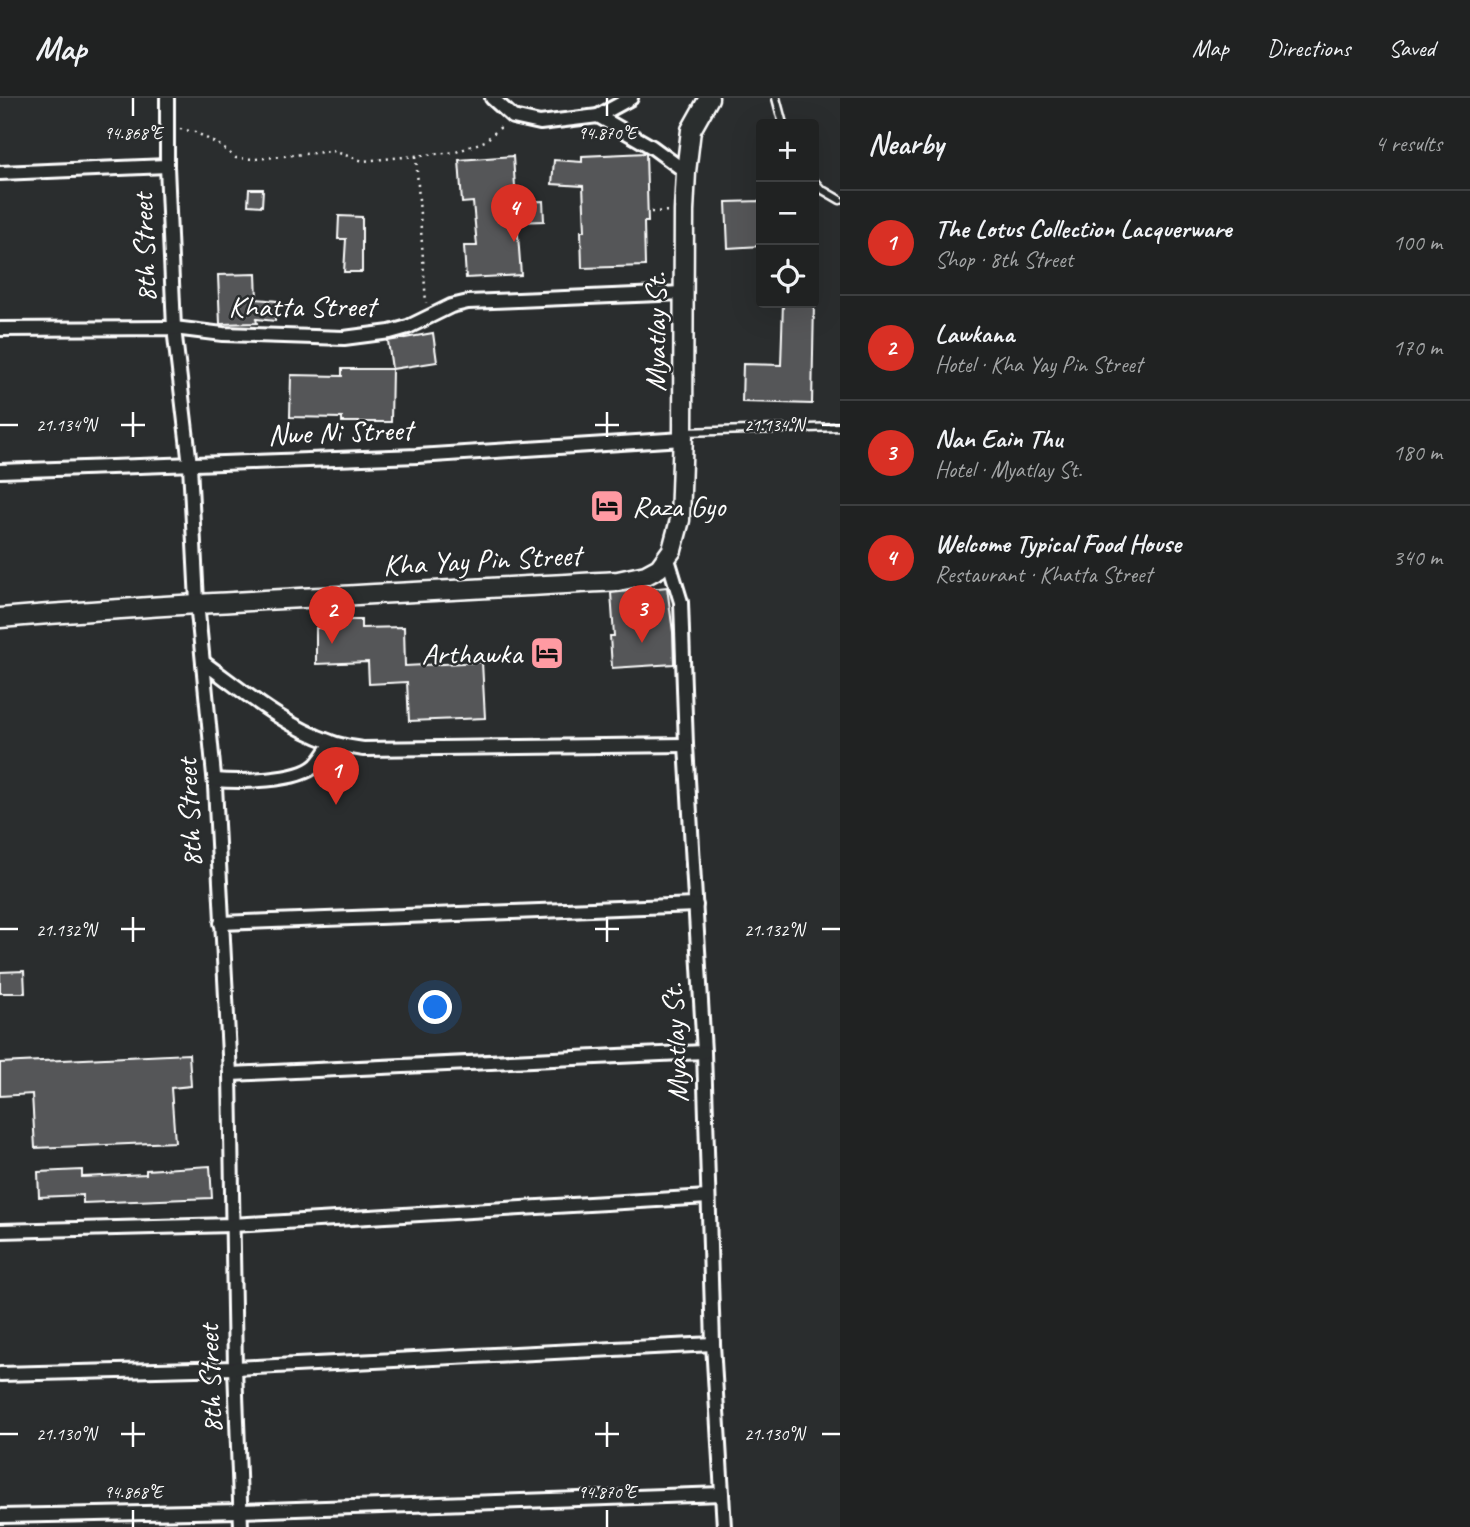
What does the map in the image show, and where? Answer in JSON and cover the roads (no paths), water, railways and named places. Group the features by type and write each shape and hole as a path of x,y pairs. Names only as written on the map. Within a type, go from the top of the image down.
{"street":[{"name":"8th Street","path":"167,98 174,328 190,466 197,602 215,780 230,1074 235,1368 241,1527"},
{"path":"492,98 513,117 540,123 598,116 631,98"},
{"name":"Myatlay St.","path":"709,98 696,118 688,145 682,293 683,436 680,520 668,559 681,602 686,745 704,1052 713,1344 724,1527"},
{"path":"598,116 652,147 686,172"},
{"path":"0,173 167,166"},
{"name":"Khatta Street","path":"0,329 174,328 223,334 344,338 408,327 427,316 468,302 682,293"},
{"name":"Nwe Ni Street","path":"0,471 418,456 683,436"},
{"name":"Kha Yay Pin Street","path":"0,618 197,602 618,581 646,575 668,559"},
{"path":"203,662 260,704 307,732 332,743 363,749 686,745"},
{"path":"215,780 246,782 306,771 316,766 332,743"},
{"path":"221,923 696,905"},
{"path":"230,1074 704,1052"},
{"path":"0,1231 232,1225 708,1197"},
{"path":"0,1374 503,1357 713,1344"},
{"path":"0,1516 240,1511 722,1494"}],"lane":[{"path":"776,98 782,119"},
{"path":"815,182 840,200"},
{"path":"683,436 840,427"}],"place":[{"name":"Welcome Typical Food House","path":"514,242"},
{"name":"Raza Gyo","path":"607,506"},
{"name":"Nan Eain Thu","path":"642,643"},
{"name":"Lawkana","path":"332,644"},
{"name":"Arthawka","path":"547,653"},
{"name":"The Lotus Collection Lacquerware","path":"336,805"}]}
